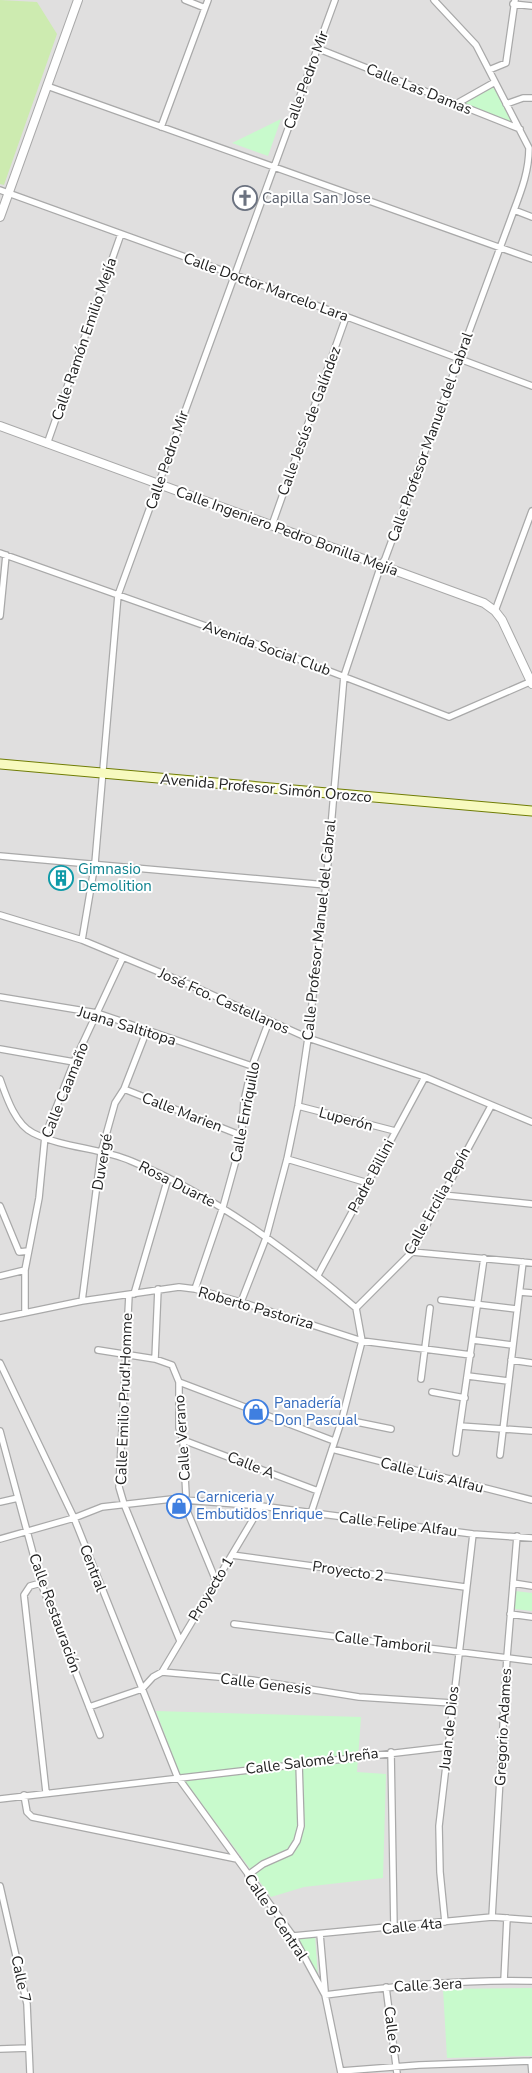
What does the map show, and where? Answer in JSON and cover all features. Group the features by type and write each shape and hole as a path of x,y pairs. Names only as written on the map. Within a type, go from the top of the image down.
{"main road":[{"name":"Avenida Profesor Simón Orozco","path":"0,764 532,811"}],"street":[{"path":"0,217 78,0"},
{"path":"185,0 205,8"},
{"path":"161,127 208,0"},
{"name":"Calle Pedro Mir","path":"82,940 96,863 118,595 319,49 335,0"},
{"name":"Calle Profesor Manuel del Cabral","path":"241,1302 266,1238 287,1159 298,1106 326,885 332,794 344,676 381,565 385,559 460,360 526,176 529,161 528,148 520,129 476,45 434,0"},
{"path":"489,70 506,63 514,2 532,6"},
{"name":"Calle Las Damas","path":"319,49 520,129"},
{"path":"456,104 495,82"},
{"path":"47,86 532,259"},
{"path":"506,104 523,98 532,98"},
{"name":"Calle Doctor Marcelo Lara","path":"0,190 532,386"},
{"path":"514,210 532,217"},
{"name":"Calle Ramón Emilio Mejía","path":"48,444 121,234"},
{"name":"Calle Jesús de Galíndez","path":"272,525 346,317"},
{"name":"Calle Ingeniero Pedro Bonilla Mejía","path":"0,426 484,603 495,611 505,626 532,682"},
{"path":"495,611 532,511"},
{"path":"0,616 3,554"},
{"name":"Avenida Social Club","path":"3,554 344,676 449,717 532,682"},
{"path":"0,856 96,863 326,885"},
{"name":"José Fco. Castellanos","path":"0,915 82,940 308,1038 425,1077 490,1106 532,1122"},
{"name":"Calle Caamaño","path":"25,1313 24,1270 39,1198 45,1136 74,1062 123,957"},
{"name":"Juana Saltitopa","path":"0,997 97,1013 252,1066"},
{"name":"Calle Enriquillo","path":"195,1289 223,1207 241,1142 240,1135 244,1101 252,1066 269,1021"},
{"name":"Duvergé","path":"82,1301 101,1153 115,1103 124,1090 147,1030"},
{"path":"0,1049 74,1062"},
{"name":"Padre Billini","path":"318,1275 425,1077"},
{"name":"Rosa Duarte","path":"0,1079 18,1118 33,1133 130,1160 223,1207 318,1275 356,1308"},
{"name":"Calle Marien","path":"124,1090 240,1135"},
{"name":"Luperón","path":"298,1106 395,1131"},
{"name":"Calle Ercilia Pepín","path":"356,1308 412,1252 490,1106"},
{"path":"287,1159 368,1183"},
{"name":"Calle Emilio Prud'Homme","path":"168,1178 131,1294 125,1354 119,1487 124,1504 180,1641"},
{"path":"443,1195 532,1204"},
{"path":"0,1206 19,1252 28,1252"},
{"path":"412,1252 532,1263"},
{"path":"456,1453 473,1340 476,1303 484,1258"},
{"path":"500,1454 523,1262"},
{"path":"0,1276 24,1270"},
{"path":"155,1359 158,1289"},
{"name":"Roberto Pastoriza","path":"0,1318 82,1301 158,1289 195,1289 362,1341 471,1355"},
{"path":"520,1292 532,1294"},
{"path":"441,1300 516,1308"},
{"path":"311,1513 342,1419 362,1341 356,1308"},
{"path":"421,1379 430,1308"},
{"path":"473,1340 512,1345"},
{"name":"Calle Verano","path":"98,1350 155,1359 172,1364 179,1382 179,1428 183,1440 186,1495 183,1501 216,1581"},
{"path":"511,1360 532,1363"},
{"name":"Central","path":"0,1363 74,1518 177,1776"},
{"path":"468,1376 508,1381"},
{"path":"179,1382 221,1396 334,1441"},
{"path":"432,1392 465,1398"},
{"path":"342,1419 391,1429"},
{"path":"460,1426 532,1430"},
{"name":"Calle Restauración","path":"0,1431 41,1583 100,1736"},
{"name":"Calle A","path":"183,1440 318,1491"},
{"name":"Calle Luis Alfau","path":"332,1449 532,1500"},
{"path":"0,1502 18,1498"},
{"name":"Calle Felipe Alfau","path":"0,1539 74,1518 102,1507 172,1499 261,1506 473,1534 532,1538"},
{"name":"Proyecto 1","path":"162,1672 261,1506"},
{"name":"Juan de Dios","path":"445,1922 440,1872 439,1826 465,1587 473,1534"},
{"name":"Gregorio Adames","path":"492,1917 507,1657 517,1536"},
{"name":"Proyecto 2","path":"232,1554 465,1587"},
{"path":"41,1583 30,1586 24,1595 46,1792"},
{"path":"513,1583 532,1586"},
{"path":"510,1614 532,1617"},
{"name":"Calle Tamboril","path":"234,1624 532,1661"},
{"path":"89,1707 142,1689 153,1677 162,1672"},
{"name":"Calle Genesis","path":"162,1672 252,1680 359,1697 452,1703"},
{"name":"Calle Salomé Ureña","path":"0,1798 447,1746"},
{"path":"391,1752 394,1928"},
{"path":"248,1875 263,1864 290,1852 297,1841 301,1818 299,1763"},
{"name":"Calle 9 Central","path":"177,1776 292,1936 326,1996 341,2072"},
{"path":"24,1795 27,1812 32,1817 237,1859"},
{"name":"Calle 7","path":"0,1886 3,1916 27,2004 30,2073"},
{"name":"Calle 4ta","path":"292,1936 394,1928 492,1917 532,1920"},
{"path":"504,1980 507,1918"},
{"path":"320,1934 326,1996"},
{"name":"Calle 3era","path":"326,1996 386,1987 504,1980 532,1981"},
{"name":"Calle 6","path":"386,1987 397,2070"},
{"path":"0,2050 29,2048"},
{"path":"341,2072 532,2061 532,2073"}],"shaded area":[{"path":"0,0 532,0 532,2073 0,2073"}],"green space":[{"path":"0,0 37,2 57,34 4,185 0,184"},
{"path":"492,85 515,124 462,104"},
{"path":"281,119 268,156 232,143"},
{"path":"515,1591 532,1593 532,1611 515,1609"},
{"path":"156,1711 361,1717 357,1772 386,1774 383,1878 304,1887 271,1897 179,1773"},
{"path":"315,1936 318,1977 297,1939"},
{"path":"532,1988 532,2056 447,2058 443,1989"}],"place":[{"name":"Capilla San Jose","path":"245,198"},
{"name":"Gimnasio Demolition","path":"61,878"},
{"name":"Panadería Don Pascual","path":"256,1412"},
{"name":"Carniceria y Embutidos Enrique","path":"179,1506"}]}
